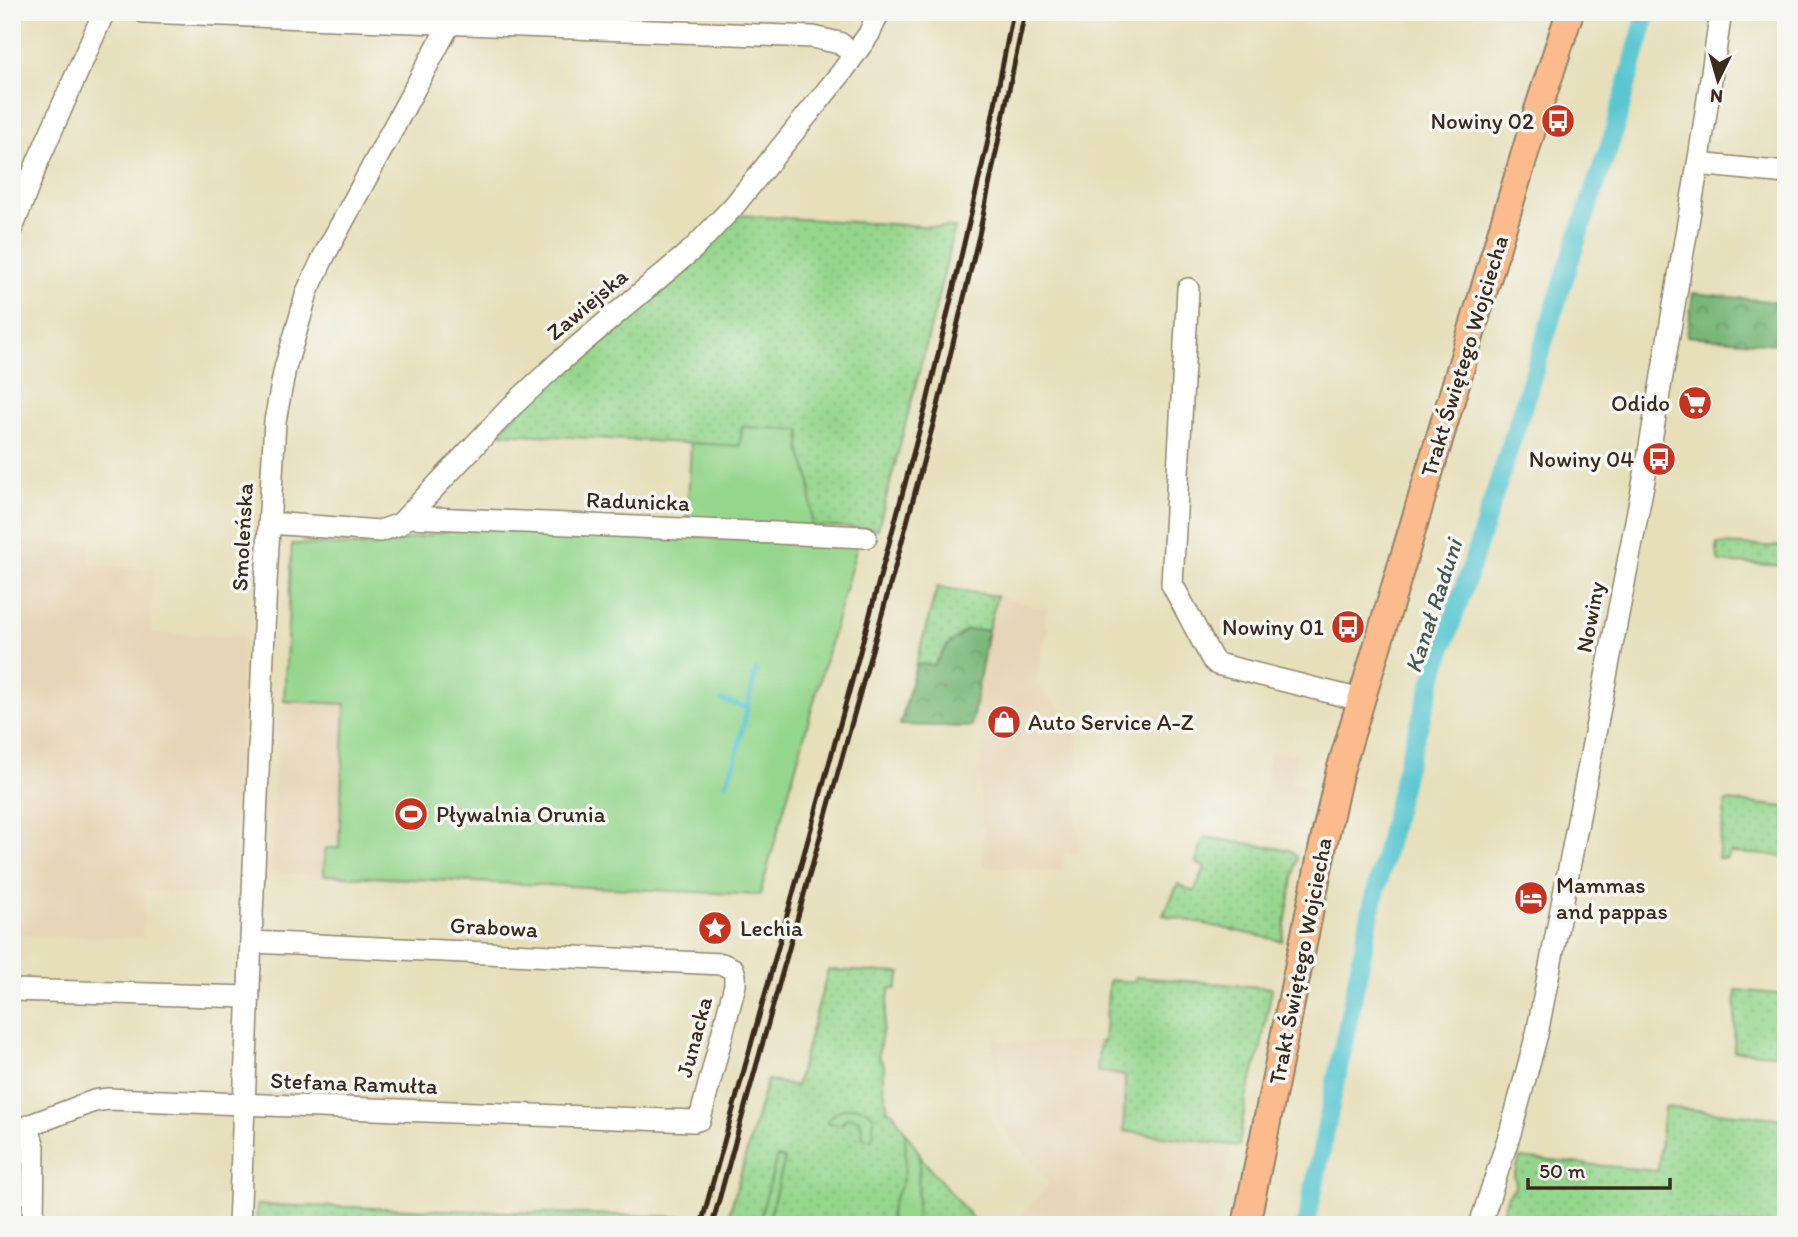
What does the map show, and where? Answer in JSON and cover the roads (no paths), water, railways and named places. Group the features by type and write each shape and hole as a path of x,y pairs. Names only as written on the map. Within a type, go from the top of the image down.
{"main road":[{"name":"Trakt Świętego Wojciecha","path":"1246,1225 1321,850 1339,774 1534,122 1570,12"}],"street":[{"path":"12,229 38,161 104,12"},
{"path":"144,12 453,18 813,37 839,43 855,54"},
{"name":"Zawiejska","path":"269,523 380,531 400,524 511,407 558,363 667,272 733,207 855,54 869,34 879,12"},
{"name":"Nowiny","path":"1480,1225 1511,1130 1537,1034 1647,464 1721,12"},
{"name":"Smoleńska","path":"239,1225 275,421 285,368 307,292 453,18"},
{"path":"1698,164 1786,173"},
{"path":"1188,289 1172,584 1217,664 1361,700"},
{"name":"Radunicka","path":"408,517 866,537"},
{"name":"Grabowa","path":"252,942 722,964 733,969"},
{"name":"Junacka","path":"700,1119 735,985 733,969"},
{"path":"12,990 249,997"},
{"name":"Stefana Ramułta","path":"20,1129 94,1101 108,1099 694,1121 700,1119"},
{"path":"20,1129 34,1147 33,1225"}],"waterway":[{"name":"Kanał Raduni","path":"1306,1225 1371,911 1406,768 1438,663 1612,138 1647,12"},
{"path":"726,783 735,761 756,670"},
{"path":"722,700 747,708"}],"railway":[{"path":"701,1225 927,402 987,145 1013,12"},
{"path":"712,1225 938,406 979,235 1025,12"}],"place":[{"name":"Nowiny 02","path":"1558,121"},
{"name":"Odido","path":"1695,403"},
{"name":"Nowiny 04","path":"1659,459"},
{"name":"Nowiny 01","path":"1348,627"},
{"name":"Auto Service A-Z","path":"1004,722"},
{"name":"Pływalnia Orunia","path":"411,814"},
{"name":"Mammas and pappas","path":"1531,898"},
{"name":"Lechia","path":"715,928"}]}
